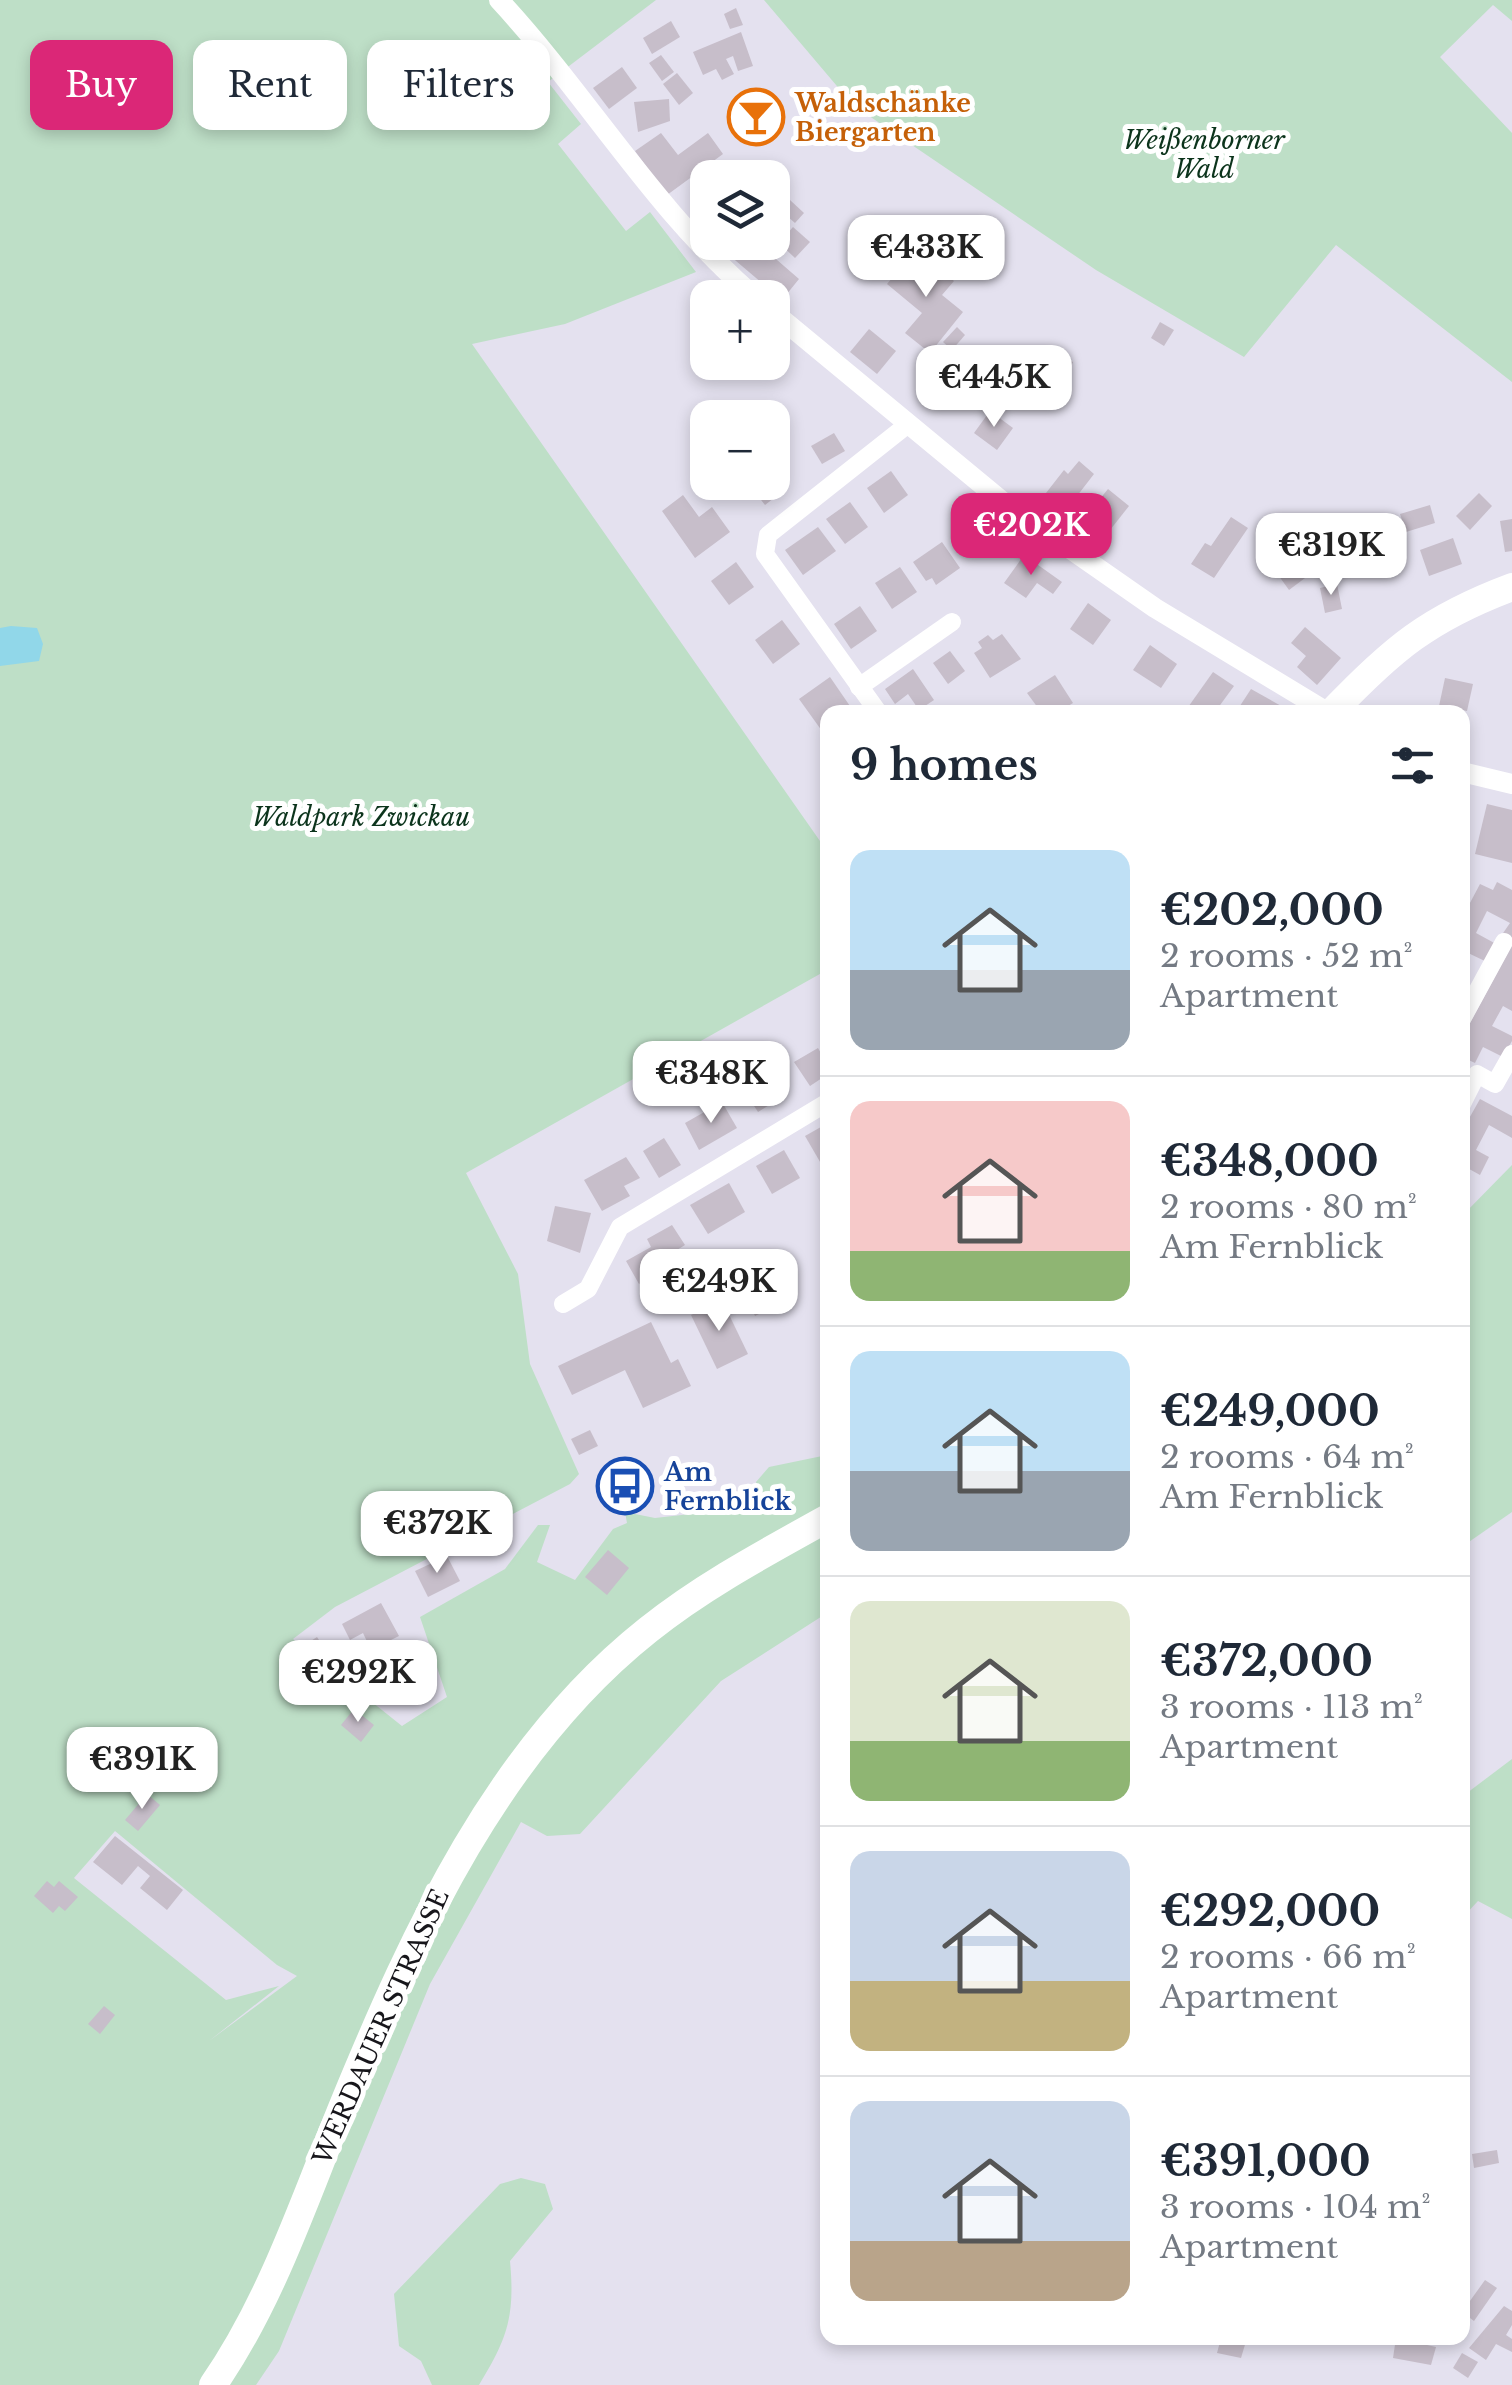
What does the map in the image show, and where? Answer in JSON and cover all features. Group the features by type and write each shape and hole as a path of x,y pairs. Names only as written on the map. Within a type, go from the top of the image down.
{"main road":[{"path":"1338,705 1419,630 1460,607 1512,587"},
{"name":"WERDAUER STRASSE","path":"213,2385 276,2268 373,2032 418,1938 514,1773 554,1720 647,1631 700,1592 820,1523"}],"street":[{"path":"499,0 555,61 662,204 735,280"},
{"path":"790,326 1003,502 1155,608 1318,705"},
{"path":"873,705 765,554 768,535 907,425"},
{"path":"859,687 952,622"},
{"path":"1470,775 1512,784"},
{"path":"1470,1004 1504,942"},
{"path":"1470,1070 1496,1084 1512,1054"},
{"path":"563,1304 588,1289 620,1227 820,1107"}],"green space":[{"name":"Waldpark Zwickau","path":"0,0 656,0 550,80 550,40 367,40 367,130 550,130 550,85 581,124 558,144 626,231 650,212 696,272 565,324 472,344 820,841 820,974 466,1173 518,1274 530,1364 579,1474 570,1484 335,1607 293,1639 402,1726 447,1697 420,1617 505,1569 538,1525 550,1525 537,1562 575,1580 613,1529 627,1523 625,1512 655,1518 761,1506 756,1482 769,1467 820,1456 820,1617 721,1681 580,1834 547,1836 521,1822 430,1984 279,2351 256,2385 0,2385","holes":["115,1831 277,1965 297,1976 209,2041 279,1986 226,2000 74,1878"]},
{"name":"Weißenborner Wald","path":"764,0 1512,0 1512,21 1493,5 1440,57 1512,133 1512,382 1336,245 1244,357 1096,270 853,105"},
{"path":"1512,1165 1512,1512 1470,1541 1470,1208"},
{"path":"1512,1759 1512,1919 1478,1901 1470,1910 1470,1791"},
{"path":"521,2178 545,2184 553,2209 510,2261 510,2312 497,2353 479,2385 432,2385 421,2361 399,2346 394,2294 500,2184"}],"water":[{"path":"0,628 37,628 43,644 39,661 0,666"}],"building":[{"path":"736,8 743,25 730,29 724,14"},
{"path":"671,21 680,37 652,54 643,38"},
{"path":"741,32 753,66 738,71 733,56 726,59 734,74 722,80 716,69 703,75 693,52"},
{"path":"661,55 674,72 662,81 649,63"},
{"path":"622,67 637,88 609,109 593,88"},
{"path":"677,73 693,93 679,105 663,84"},
{"path":"669,99 670,121 638,132 634,102"},
{"path":"661,133 678,155 708,133 723,154 715,160 690,160 690,178 667,195 635,151"},
{"path":"790,200 804,213 795,223 790,219"},
{"path":"793,227 810,242 795,258 790,253"},
{"path":"916,250 954,281 942,295 963,312 930,353 905,333 922,313 887,284"},
{"path":"735,260 777,260 799,279 790,290 790,280 758,280"},
{"path":"1160,322 1174,330 1164,346 1151,338"},
{"path":"957,327 965,335 952,350 943,342"},
{"path":"869,329 896,351 877,374 850,352"},
{"path":"957,350 970,361 942,406 923,391"},
{"path":"1056,354 1073,362 1064,383 1047,375"},
{"path":"1013,365 1025,375 1002,403 990,393"},
{"path":"990,411 1013,428 997,450 974,433"},
{"path":"834,433 845,451 822,464 811,446"},
{"path":"1079,461 1094,474 1067,509 1046,493 1064,470 1068,474"},
{"path":"891,471 908,495 884,513 867,488"},
{"path":"1108,489 1129,506 1095,549 1073,532"},
{"path":"1479,493 1492,506 1470,530 1456,516"},
{"path":"683,495 699,517 712,507 730,532 695,558 662,511"},
{"path":"850,502 868,527 845,544 826,519"},
{"path":"1430,505 1435,523 1406,532 1400,514"},
{"path":"1231,517 1248,528 1214,578 1191,564 1205,543 1211,546"},
{"path":"1512,519 1512,551 1505,552 1500,521"},
{"path":"818,527 836,551 803,575 785,550"},
{"path":"1453,538 1462,564 1429,576 1420,550"},
{"path":"1290,540 1313,572 1289,590 1271,565 1280,558 1275,550"},
{"path":"942,542 960,568 936,585 932,578 926,581 913,562"},
{"path":"1024,555 1062,582 1053,594 1037,583 1026,598 1004,583"},
{"path":"736,562 754,587 729,605 711,581"},
{"path":"900,567 917,592 892,609 875,583"},
{"path":"1337,584 1342,609 1325,613 1320,588"},
{"path":"1088,603 1111,620 1093,645 1070,629"},
{"path":"860,606 877,631 851,649 834,624"},
{"path":"782,620 800,644 773,664 755,640"},
{"path":"1305,627 1341,658 1317,685 1297,667 1306,656 1291,643"},
{"path":"1002,634 1021,659 990,678 974,653 982,648 978,642 988,635 993,640"},
{"path":"1150,645 1177,664 1161,688 1133,670"},
{"path":"950,651 965,671 948,684 933,663"},
{"path":"913,669 934,700 916,705 908,694 895,704 885,689"},
{"path":"1213,672 1234,686 1220,705 1190,705"},
{"path":"1055,675 1073,703 1036,705 1027,693"},
{"path":"830,677 849,705 820,705 820,728 799,699"},
{"path":"1445,678 1473,684 1468,705 1439,705"},
{"path":"1251,689 1280,705 1241,705"},
{"path":"1487,804 1512,810 1512,863 1475,854"},
{"path":"1497,882 1512,890 1512,1011 1503,1006 1492,1026 1512,1036 1512,1041 1503,1057 1483,1047 1475,1063 1470,1061 1470,1023 1511,947 1499,939 1510,923 1487,911 1476,933 1498,945 1489,963 1470,954 1470,903 1480,884 1493,890"},
{"path":"818,1048 820,1079 810,1086 794,1062"},
{"path":"769,1073 784,1096 758,1112 743,1089"},
{"path":"1480,1099 1512,1116 1512,1138 1489,1125 1476,1150 1489,1157 1480,1175 1470,1169 1470,1117"},
{"path":"722,1102 737,1128 699,1150 685,1123"},
{"path":"820,1128 820,1162 805,1136"},
{"path":"664,1138 681,1165 659,1178 643,1151"},
{"path":"784,1150 800,1178 772,1194 756,1166"},
{"path":"626,1157 640,1178 624,1186 630,1196 602,1211 584,1180"},
{"path":"729,1183 745,1212 708,1234 690,1205"},
{"path":"555,1206 591,1213 580,1253 547,1241"},
{"path":"672,1225 685,1245 659,1261 664,1269 639,1284 626,1261 651,1247 647,1239"},
{"path":"774,1267 789,1299 755,1316 740,1284"},
{"path":"722,1300 748,1354 717,1369 691,1315"},
{"path":"651,1322 671,1363 678,1359 691,1386 643,1408 625,1370 572,1395 558,1366"},
{"path":"590,1430 598,1446 579,1455 571,1439"},
{"path":"608,1550 629,1568 607,1595 585,1577"},
{"path":"447,1556 460,1581 428,1597 415,1571"},
{"path":"381,1603 399,1636 371,1650 363,1633 350,1640 342,1624"},
{"path":"317,1637 327,1652 316,1659 306,1644"},
{"path":"354,1709 374,1725 361,1742 341,1725"},
{"path":"147,1794 160,1805 138,1831 125,1820"},
{"path":"115,1836 183,1890 167,1910 140,1888 150,1876 138,1866 122,1885 93,1862"},
{"path":"47,1881 54,1887 59,1881 78,1897 65,1911 59,1906 53,1913 34,1896"},
{"path":"104,2006 115,2015 100,2034 88,2024"},
{"path":"1497,2150 1499,2163 1474,2168 1472,2154"},
{"path":"1485,2280 1497,2288 1474,2321 1470,2318 1470,2301"},
{"path":"1504,2306 1512,2311 1512,2325 1506,2335 1512,2339 1512,2352 1496,2344 1486,2360 1469,2348"},
{"path":"1219,2345 1245,2345 1241,2358 1217,2353"},
{"path":"1395,2345 1436,2347 1431,2365 1393,2358"},
{"path":"1462,2353 1478,2362 1468,2378 1453,2368"}],"place":[{"name":"Waldschänke Biergarten","path":"756,117"},
{"name":"Am Fernblick","path":"625,1486"}]}
